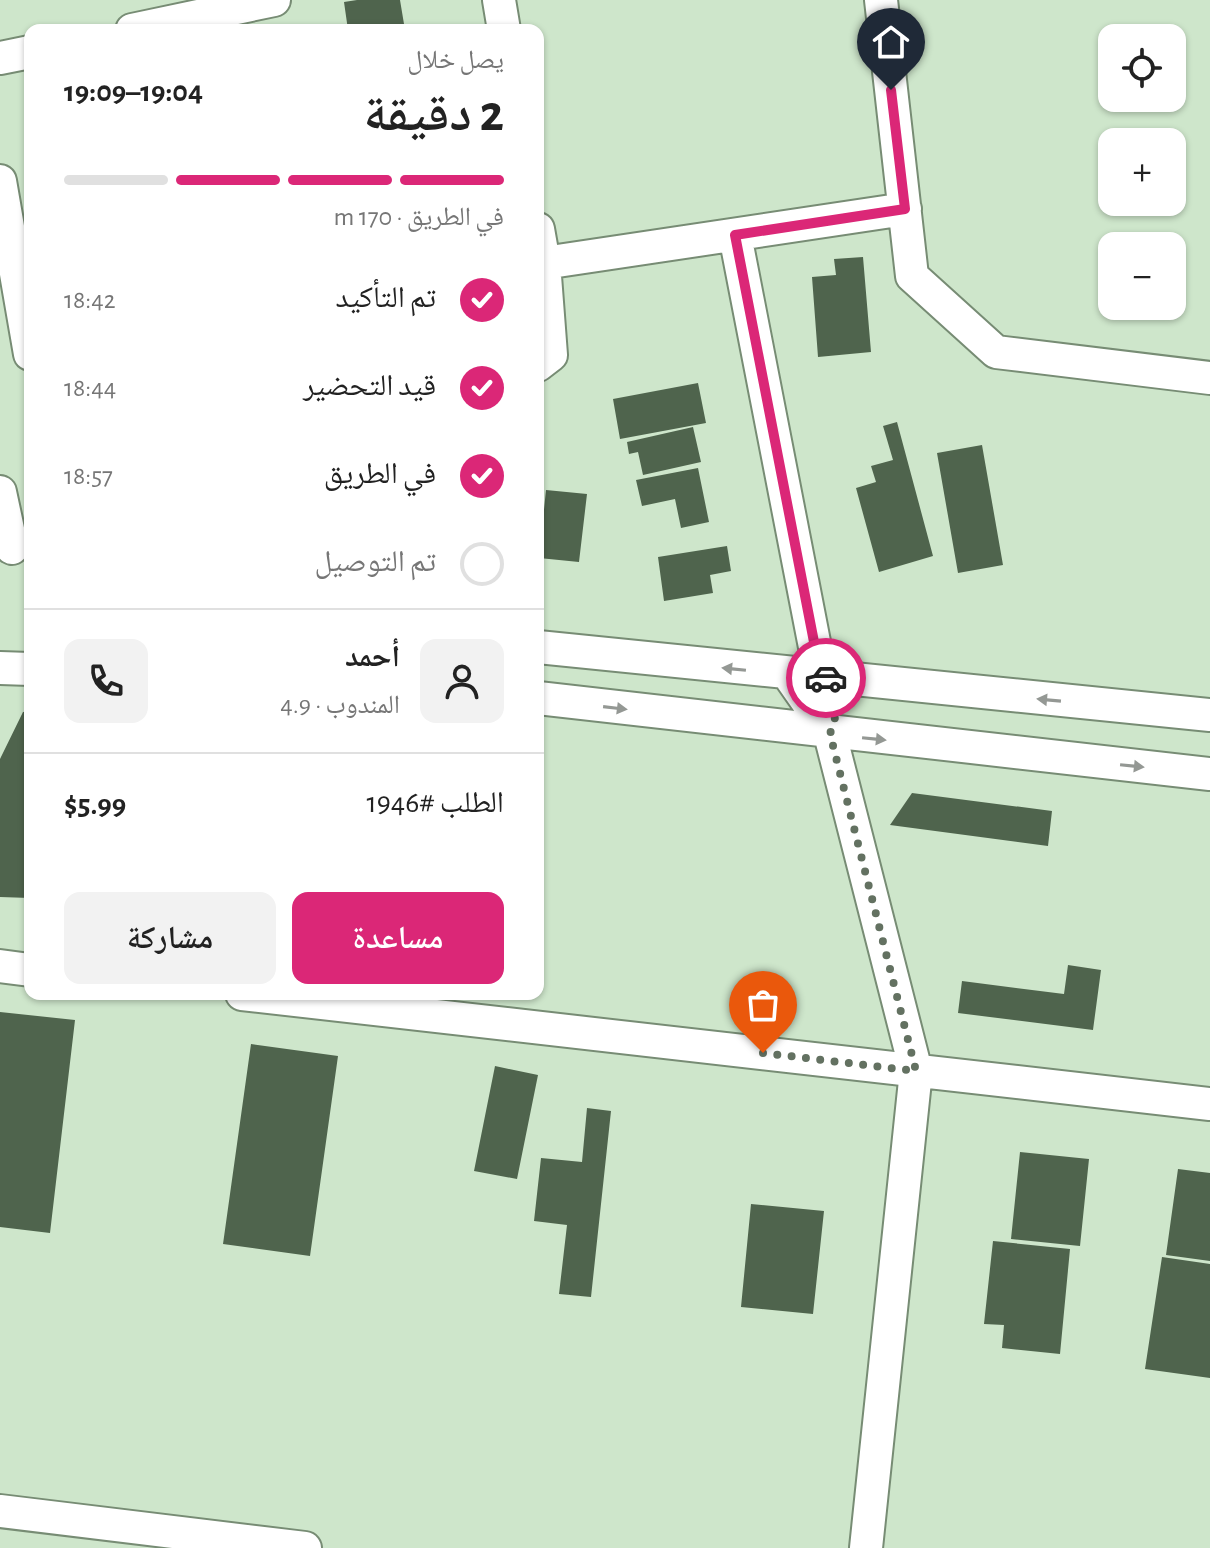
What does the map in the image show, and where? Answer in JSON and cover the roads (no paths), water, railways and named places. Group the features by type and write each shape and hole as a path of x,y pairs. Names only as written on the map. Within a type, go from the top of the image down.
{"street":[{"path":"155,24 274,0"},
{"path":"499,0 503,24"},
{"path":"881,0 912,276 996,352 1210,378"},
{"path":"0,58 24,53"},
{"path":"0,181 24,319"},
{"path":"544,360 551,355 544,263 905,209"},
{"path":"735,235 834,679 830,734 916,1071 866,1548"},
{"path":"0,492 14,549"},
{"path":"544,648 1210,715"},
{"path":"0,668 24,669"},
{"path":"788,674 830,734"},
{"path":"544,699 830,734 1210,774"},
{"path":"0,966 24,969"},
{"path":"295,1000 1210,1104"},
{"path":"0,1511 305,1548"}]}
